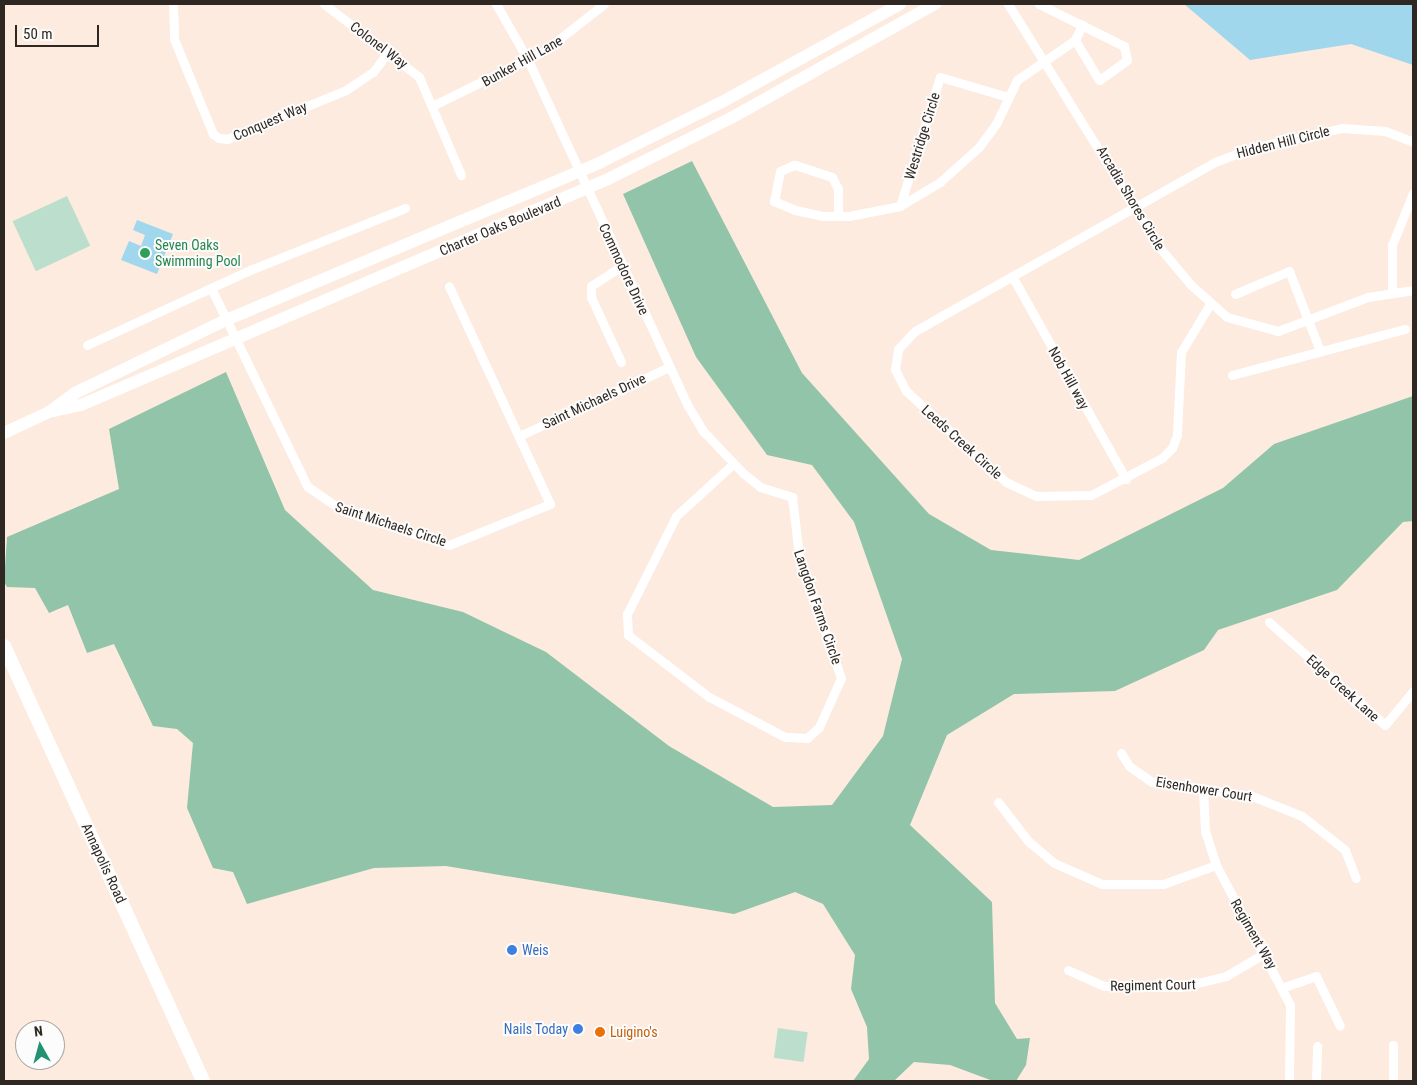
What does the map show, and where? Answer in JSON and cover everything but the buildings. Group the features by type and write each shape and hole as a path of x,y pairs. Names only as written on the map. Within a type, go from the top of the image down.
{"main road":[{"name":"Annapolis Road","path":"4,646 203,1081"}],"street":[{"name":"Conquest Way","path":"173,4 174,39 213,134 219,138 226,139 346,90 372,72 388,52"},
{"name":"Colonel Way","path":"324,4 419,77 461,176"},
{"name":"Commodore Drive","path":"496,4 528,60 669,367 703,431 733,464 760,487 792,497"},
{"name":"Bunker Hill Lane","path":"432,106 528,60 578,28 604,4"},
{"name":"Charter Oaks Boulevard","path":"50,412 75,393 226,320 579,172 722,102 900,4"},
{"name":"Charter Oaks Boulevard","path":"4,433 50,412 80,405 234,337 587,189 731,118 935,4"},
{"name":"Arcadia Shores Circle","path":"1008,4 1045,59 1134,207 1174,267 1210,304 1227,317 1261,330 1278,331 1311,322 1392,291 1413,290"},
{"path":"1039,4 1082,25 1124,46 1127,60 1100,80 1075,40 1082,25"},
{"name":"Westridge Circle","path":"838,216 838,189 832,177 794,165 780,170 774,201 795,210 838,216 900,206 940,182 979,147 996,124 1017,80 1075,40"},
{"name":"Westridge Circle","path":"900,206 940,77 1008,97"},
{"name":"Hidden Hill Circle","path":"1134,207 1215,162 1252,148 1342,128 1385,131 1413,142"},
{"path":"1392,291 1392,245 1413,192"},
{"name":"Leeds Creek Circle","path":"1134,207 908,335 895,359 900,381 1020,490 1072,499 1126,479 1172,448 1177,435 1181,352 1210,304"},
{"path":"87,345 210,288 405,208"},
{"path":"621,362 591,297 591,286 597,278 622,266"},
{"path":"1234,294 1289,271 1311,322 1320,352"},
{"name":"Nob Hill way","path":"1012,276 1126,479"},
{"name":"Saint Michaels Circle","path":"234,337 299,476 321,498 343,511 437,542 462,543 550,504 449,286"},
{"path":"210,288 234,337"},
{"path":"1232,375 1405,329"},
{"name":"Saint Michaels Drive","path":"519,436 669,367"},
{"name":"Langdon Farms Circle","path":"733,464 676,516 627,614 628,635 709,697 797,740 819,727 841,678 799,556 792,497"},
{"name":"Edge Creek Lane","path":"1269,622 1385,725 1413,691"},
{"name":"Eisenhower Court","path":"1121,753 1129,766 1152,782 1252,796 1302,816 1345,850 1356,878"},
{"name":"Regiment Way","path":"1203,789 1205,831 1216,865 1284,987 1292,1023 1289,1081"},
{"path":"998,802 1028,841 1054,863 1102,884 1163,884 1216,865"},
{"name":"Regiment Court","path":"1068,970 1104,986 1181,987 1226,976 1265,953"},
{"path":"1284,987 1316,976 1340,1026"},
{"path":"1393,1045 1393,1081"},
{"path":"1316,1046 1316,1081"}],"green space":[{"path":"692,161 802,373 929,514 991,550 1079,560 1223,488 1274,444 1413,396 1413,521 1403,522 1337,590 1218,630 1204,650 1115,691 1014,694 947,735 910,825 992,902 995,1003 1017,1039 1030,1038 1026,1065 1016,1081 993,1081 950,1065 914,1062 894,1081 853,1081 869,1059 867,1027 851,989 855,955 823,904 795,892 734,914 446,866 374,868 247,904 233,872 213,868 187,808 193,743 177,729 153,726 114,644 87,653 68,605 49,613 35,588 7,587 4,582 7,537 119,489 109,429 226,372 285,510 373,590 463,612 546,652 669,746 773,807 832,805 883,736 902,659 854,522 812,465 767,455 696,357 623,194"},
{"path":"67,196 90,246 36,271 13,221"},
{"path":"778,1028 808,1032 804,1062 774,1058"}],"water":[{"path":"1184,4 1413,4 1413,65 1351,44 1250,60"},
{"name":"Seven Oaks Swimming Pool","path":"137,220 173,234 157,274 121,260 129,241 141,246 145,235 133,230"}],"place":[{"name":"Seven Oaks Swimming Pool","path":"145,253"},
{"name":"Weis","path":"512,950"},
{"name":"Nails Today","path":"578,1029"},
{"name":"Luigino's","path":"600,1032"}]}
